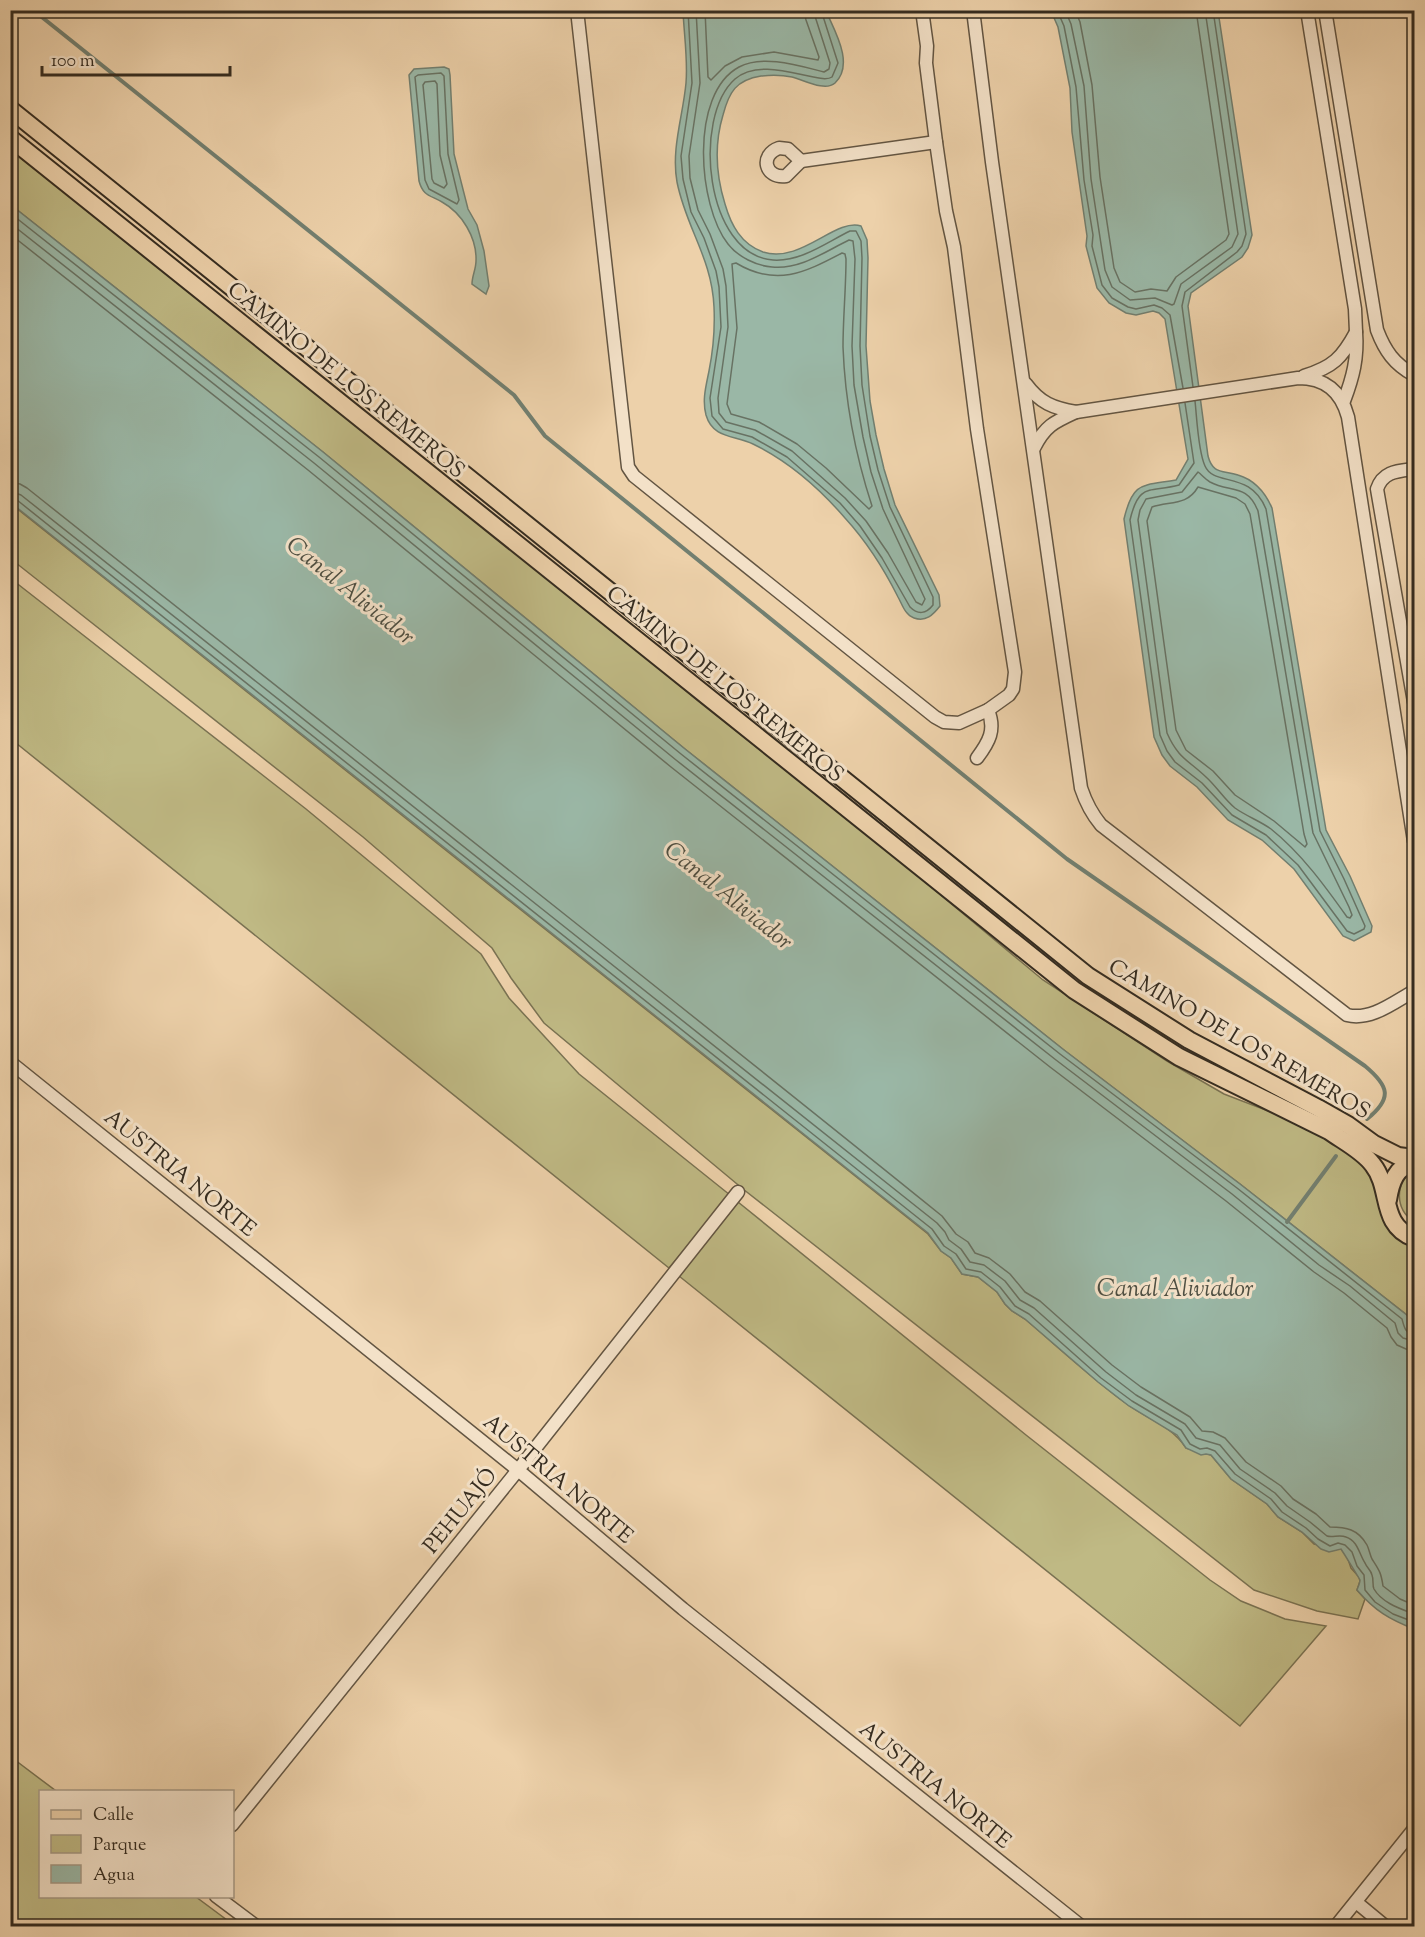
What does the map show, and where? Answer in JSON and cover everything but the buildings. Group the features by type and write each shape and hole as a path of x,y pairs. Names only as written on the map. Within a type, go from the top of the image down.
{"main road":[{"name":"CAMINO DE LOS REMEROS","path":"10,109 1088,975 1189,1040 1318,1108 1348,1125 1374,1144 1398,1156 1414,1159"},
{"name":"CAMINO DE LOS REMEROS","path":"10,138 1074,990 1179,1057 1329,1131 1346,1142 1372,1163 1381,1177 1390,1217 1397,1227 1414,1238"},
{"path":"1387,1204 1391,1182 1406,1164 1414,1159"}],"street":[{"path":"577,10 628,467 634,476 935,717 944,722 959,723 988,710 1009,695 1013,689 1015,672 977,429 954,247 946,211 936,142 922,10"},
{"path":"973,10 992,162 1081,788 1091,814 1101,825 1347,1015 1357,1018 1369,1016 1414,992"},
{"path":"1307,10 1354,309 1358,349 1355,371 1344,401 1414,841"},
{"path":"1325,10 1377,330 1392,360 1414,375"},
{"path":"801,161 936,142"},
{"path":"1034,449 1041,434 1051,424 1076,412 1298,378 1330,366 1346,351 1356,332"},
{"path":"1298,378 1319,381 1328,385 1344,401"},
{"path":"1024,382 1035,396 1049,405 1076,412"},
{"path":"1414,469 1388,473 1380,480 1377,489 1414,702"},
{"path":"977,758 991,737 993,728 988,710"},
{"name":"AUSTRIA NORTE","path":"10,1062 518,1470 683,1609 1081,1926"},
{"name":"PEHUAJÓ","path":"234,1823 738,1192"},
{"path":"1336,1926 1414,1829"},
{"path":"219,1898 256,1926"},
{"path":"1356,1902 1385,1926"}],"green space":[{"path":"10,150 189,288 534,565 698,701 877,842 1043,980 1167,1061 1224,1094 1302,1124 1354,1155 1378,1183 1379,1204 1384,1221 1396,1234 1414,1245 1414,1328 1410,1325 1408,1316 1064,1050 685,749 323,452 11,205"},
{"path":"10,503 928,1234 941,1251 951,1258 962,1274 978,1277 997,1292 1012,1311 1025,1319 1111,1392 1132,1408 1165,1427 1186,1448 1211,1455 1231,1479 1267,1504 1278,1517 1302,1532 1314,1544 1341,1549 1347,1556 1351,1568 1359,1577 1357,1590 1365,1599 1358,1619 1317,1611 1254,1590 743,1189 544,1023 492,948 363,837 11,559"},
{"path":"10,578 306,809 481,954 509,998 579,1074 730,1195 669,1268 11,739"},
{"path":"1414,1170 1414,1222 1403,1210 1399,1196 1407,1175"},
{"path":"738,1202 1026,1435 1210,1580 1241,1601 1285,1619 1326,1626 1240,1726 679,1276"},
{"path":"11,1757 55,1790 39,1790 39,1898 197,1898 235,1926 11,1926"}],"water":[{"path":"683,11 826,11 838,37 843,66 841,75 831,85 820,86 788,76 769,75 752,78 735,88 725,107 718,137 717,160 720,182 727,212 738,233 755,249 763,252 777,254 791,252 840,228 851,225 861,226 867,240 868,258 866,346 870,401 884,469 895,505 939,595 940,606 926,618 914,618 906,612 887,576 867,546 853,527 814,486 791,467 766,451 746,441 725,435 709,423 704,404 714,331 712,289 704,258 681,199 675,157 685,95 686,56"},
{"path":"1051,11 1218,11 1252,235 1242,257 1191,293 1188,306 1208,456 1210,462 1219,471 1244,477 1254,483 1263,492 1272,508 1326,830 1372,926 1371,932 1354,941 1343,936 1294,869 1262,840 1228,820 1197,787 1170,766 1154,737 1124,519 1135,492 1147,485 1176,480 1188,459 1165,319 1153,311 1136,315 1126,313 1109,303 1097,288 1086,246 1087,236 1072,132 1070,88 1058,27"},
{"path":"444,67 449,69 450,75 454,154 468,209 477,225 484,251 489,286 486,294 472,284 476,252 467,227 449,207 425,192 419,181 409,75 414,69"},
{"name":"Canal Aliviador","path":"11,205 323,452 685,749 1064,1050 1408,1316 1410,1325 1414,1328 1414,1629 1383,1614 1357,1590 1360,1580 1341,1549 1329,1552 1321,1549 1302,1532 1278,1517 1267,1504 1231,1479 1211,1455 1201,1455 1186,1448 1177,1435 1129,1406 1098,1382 1025,1319 1012,1311 997,1292 978,1277 962,1274 928,1233 11,503"}],"waterway":[{"path":"33,10 514,395 545,436 1067,859 1365,1066 1379,1080 1385,1092 1381,1105 1367,1119"},
{"path":"1287,1222 1336,1156"}]}
